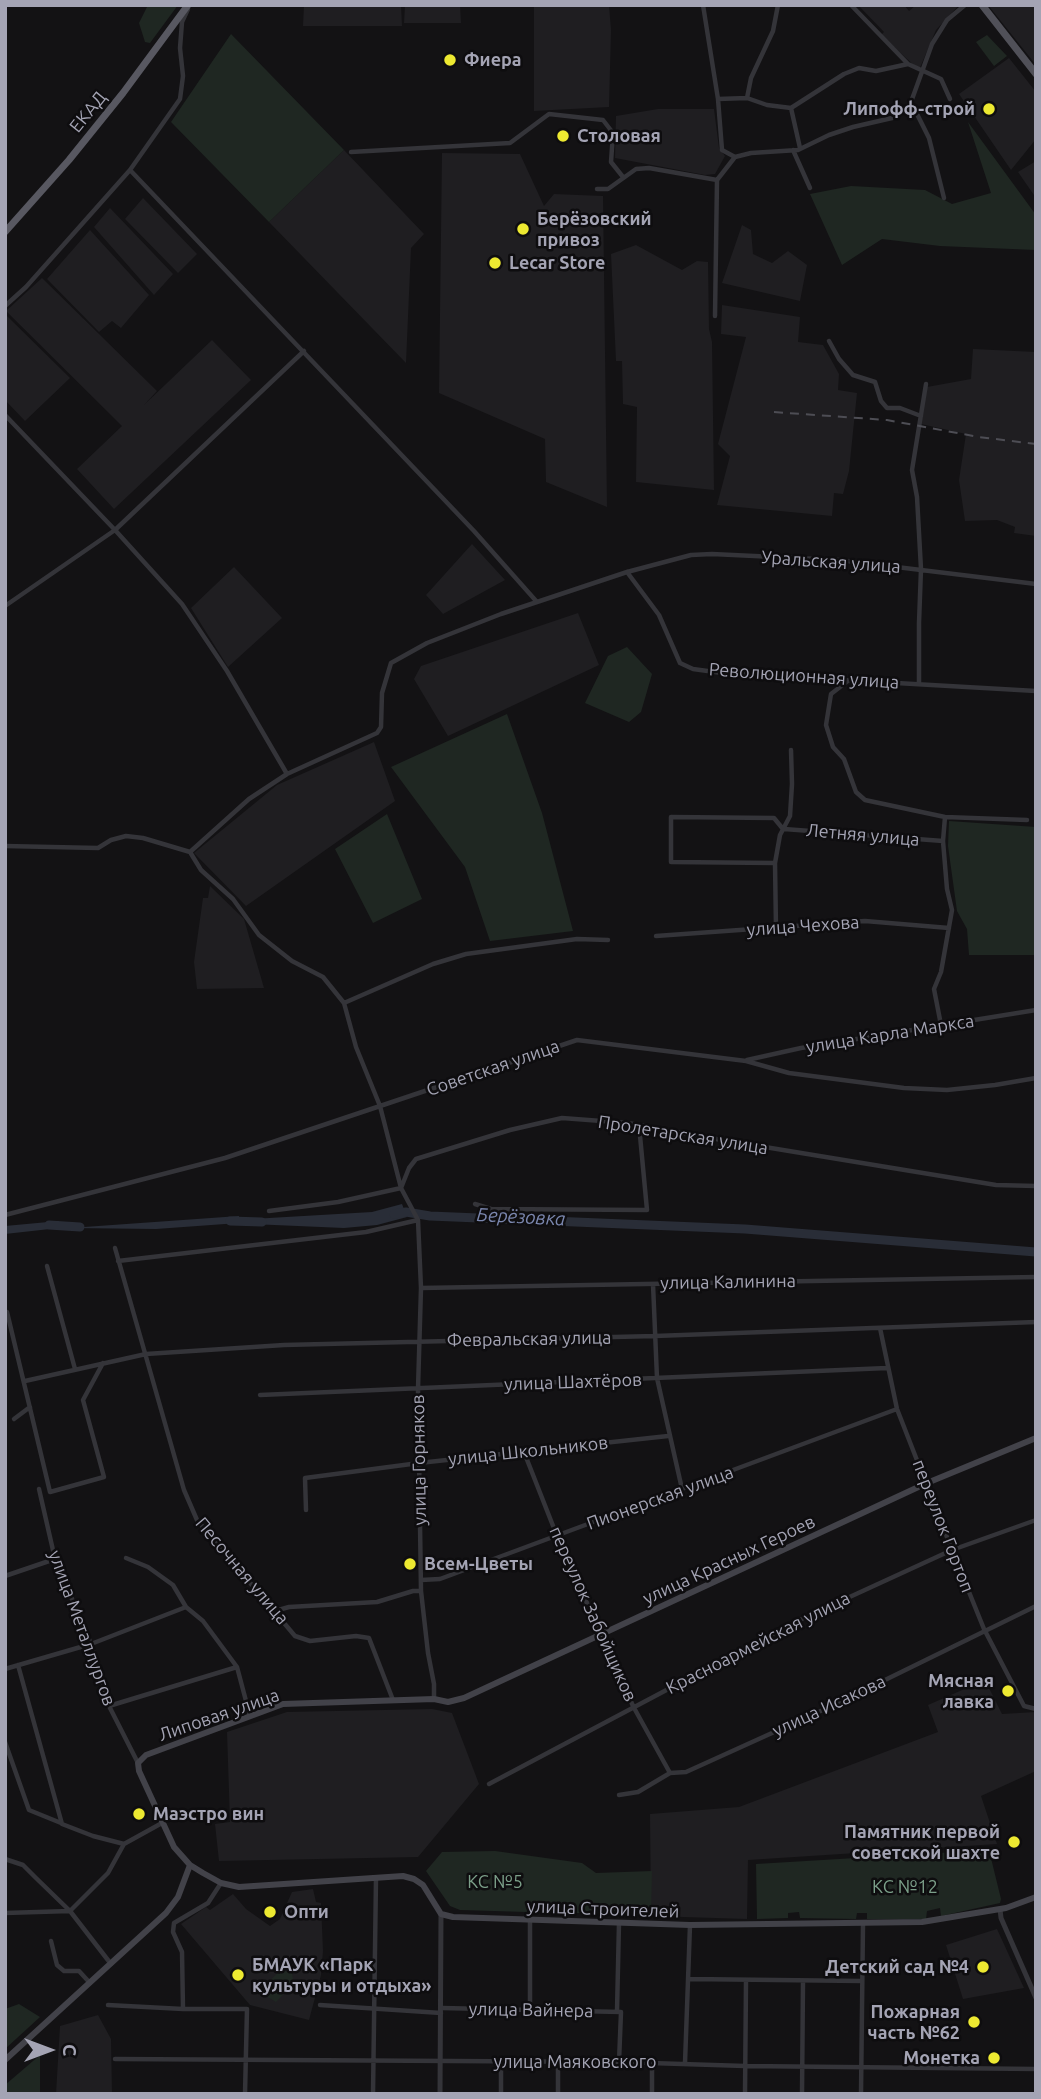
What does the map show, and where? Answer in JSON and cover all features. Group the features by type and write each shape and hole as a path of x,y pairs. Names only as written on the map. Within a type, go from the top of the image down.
{"highway":[{"name":"ЕКАД","path":"5,232 69,160 189,5"}],"main road":[{"path":"982,5 1036,74"},
{"name":"улица Красных Героев","path":"393,1701 434,1699 448,1702 464,1698 927,1483 1036,1438"},
{"name":"Липовая улица","path":"138,1763 146,1755 283,1704 393,1701"},
{"path":"138,1763 139,1771 174,1847 190,1865 221,1884 239,1887 402,1877 414,1879 423,1885 441,1914"},
{"path":"5,2060 166,1913 178,1897 190,1865"},
{"name":"улица Строителей","path":"441,1914 530,1921 690,1925 863,1924 937,1921 1000,1909 1036,1897"}],"street":[{"path":"5,306 26,287 130,170 180,99 183,76 180,48 182,22 189,5"},
{"path":"703,5 718,99 722,150 735,157"},
{"path":"747,98 751,78 773,31 778,5"},
{"path":"850,5 908,64 941,79 950,99"},
{"path":"715,316 717,180 735,157 793,150 853,127 892,118 902,112 911,102 932,44 947,20 965,5"},
{"path":"718,99 747,98 767,105 791,108 844,74 859,68 876,71 908,64"},
{"path":"911,102 929,138 944,198"},
{"path":"791,108 800,148"},
{"path":"351,152 510,143 549,114 603,120 613,133 611,162 623,177"},
{"path":"793,150 810,188"},
{"path":"597,189 608,189 636,169 649,168 717,180"},
{"path":"130,170 474,531 537,602"},
{"path":"829,341 839,359 853,375 875,383 881,401 887,408 900,408 921,416"},
{"path":"5,606 115,530 304,351"},
{"path":"919,683 921,569 917,497 912,470 926,384"},
{"path":"5,415 182,604 227,671 287,774 249,799 190,852"},
{"name":"Уральская улица","path":"287,774 377,733 381,727 382,693 391,663 427,643 537,602 627,572 691,555 839,560 1036,584"},
{"name":"Революционная улица","path":"627,572 659,615 680,663 694,669 722,673 1036,691"},
{"path":"850,680 831,694 826,725 833,747 844,759 856,792 865,800 945,817 1027,820"},
{"path":"776,929 775,863 783,829 790,816 791,750"},
{"name":"Летняя улица","path":"775,863 671,863 671,817 774,818 783,829 943,841"},
{"path":"942,1026 934,989 952,910 947,889 943,841 945,817"},
{"path":"5,846 98,848 111,840 126,836 143,838 190,852 201,870 233,899 259,934 292,961 323,977 344,1003 356,1047 380,1106 401,1188 418,1220 366,1232 118,1261"},
{"name":"улица Чехова","path":"656,936 865,921 949,928"},
{"path":"344,1003 433,964 466,954 577,939 608,940"},
{"name":"улица Карла Маркса","path":"746,1061 802,1048 1036,1010"},
{"name":"Советская улица","path":"5,1215 225,1158 577,1040 746,1061 789,1073 904,1088 947,1090 1036,1078"},
{"name":"Пролетарская улица","path":"401,1188 416,1159 510,1130 562,1118 639,1125 996,1185 1036,1186"},
{"path":"475,1203 491,1209 647,1210 639,1125"},
{"path":"269,1211 317,1206 401,1188"},
{"name":"улица Горняков","path":"418,1220 421,1288 418,1389 421,1580 434,1699"},
{"name":"Песочная улица","path":"115,1248 184,1490 197,1520 295,1636 310,1641 356,1636 369,1638 393,1701"},
{"path":"47,1266 75,1369"},
{"name":"улица Калинина","path":"421,1288 1036,1277"},
{"path":"653,1284 657,1378 682,1489"},
{"path":"7,1312 50,1492 104,1477 83,1400 103,1363"},
{"name":"Февральская улица","path":"25,1381 146,1353 285,1345 654,1336 1036,1322"},
{"name":"переулок Гортоп","path":"880,1328 897,1409 984,1629 1024,1706 1036,1709"},
{"name":"улица Шахтёров","path":"260,1395 887,1368"},
{"path":"14,1419 30,1407"},
{"name":"Пионерская улица","path":"421,1580 440,1579 897,1409"},
{"name":"улица Школьников","path":"306,1510 305,1478 668,1436"},
{"name":"переулок Забойщиков","path":"524,1452 557,1536 633,1706 670,1773"},
{"name":"улица Металлургов","path":"39,1489 55,1559 91,1644 109,1706 138,1763"},
{"name":"Красноармейская улица","path":"489,1784 793,1623 952,1550 1036,1520"},
{"path":"126,1558 148,1567 173,1585 186,1607 203,1621 237,1667 250,1716"},
{"path":"5,1576 55,1559"},
{"path":"275,1611 289,1607 377,1602 413,1591 422,1591"},
{"name":"улица Исакова","path":"619,1795 638,1791 670,1773 686,1772 836,1704 984,1629 1036,1606"},
{"path":"5,1669 91,1644 186,1607"},
{"path":"18,1665 62,1824"},
{"path":"109,1706 237,1667"},
{"path":"5,1742 29,1810 93,1836 124,1844"},
{"path":"5,1913 70,1911 108,1873 124,1844 162,1823"},
{"path":"5,1859 23,1865 70,1911 112,1964"},
{"path":"373,2094 376,1877"},
{"path":"183,2009 182,1952 173,1932 174,1923 208,1903 221,1884"},
{"path":"1000,1909 1001,1918 1036,1998"},
{"path":"440,2094 441,1914"},
{"path":"530,1921 530,2009"},
{"path":"619,1923 619,2062"},
{"path":"861,2094 863,1924"},
{"path":"685,2063 690,1925"},
{"path":"51,1941 57,1965 64,1970 79,1970 91,1983"},
{"path":"689,1979 862,1982"},
{"path":"745,2094 746,1981"},
{"path":"803,1981 803,2094"},
{"path":"108,2005 247,2009 245,2094"},
{"name":"улица Вайнера","path":"320,2005 441,2011 530,2009 619,2012"},
{"name":"улица Маяковского","path":"115,2059 652,2062 745,2066 1036,2069"},
{"path":"501,2094 502,2062"},
{"path":"652,2062 652,2094"},
{"path":"558,2063 558,2094"}],"shaded area":[{"path":"304,5 401,5 402,26 303,26"},
{"path":"405,5 460,5 461,23 404,23"},
{"path":"534,5 609,5 609,107 534,111"},
{"path":"858,5 904,5 909,11 916,5 959,5 936,30 919,70 881,35 884,32"},
{"path":"988,5 1036,5 1036,65"},
{"path":"1009,58 1036,92 1036,139 1011,170 959,94"},
{"path":"658,109 714,109 719,148 725,156 715,174 705,175 615,158 616,116"},
{"path":"344,150 424,234 411,248 406,363 269,222"},
{"path":"442,153 520,154 544,206 554,194 603,196 607,507 546,482 545,439 439,393"},
{"path":"1036,161 1036,198 1018,172"},
{"path":"143,198 197,254 178,273 125,219"},
{"path":"110,208 173,274 154,295 94,227"},
{"path":"742,225 751,230 753,254 772,263 788,251 807,265 800,301 722,283"},
{"path":"90,230 149,295 121,328 112,321 99,332 47,279"},
{"path":"636,245 682,270 697,261 708,262 714,490 636,482 637,407 623,404 622,361 616,361 611,254"},
{"path":"42,278 157,391 144,405 212,340 251,380 114,509 77,469 122,426 6,311"},
{"path":"722,305 800,317 798,342 823,345 839,374 838,390 857,393 849,471 843,494 834,493 832,516 717,505 730,456 718,444 746,337 721,334"},
{"path":"5,314 70,378 25,421 5,400"},
{"path":"973,349 1036,352 1036,536 1014,533 1015,527 997,520 965,521 959,480 966,434 921,424 927,387 971,379"},
{"path":"472,544 505,580 443,614 426,595"},
{"path":"234,567 282,618 228,667 191,608"},
{"path":"578,613 599,665 448,736 414,679 421,666"},
{"path":"374,742 395,801 246,906 194,853 277,785"},
{"path":"210,886 244,919 264,988 197,989 194,962 203,898 208,898"},
{"path":"402,1204 407,1217 377,1225 344,1228 251,1224 252,1219 372,1212"},
{"path":"239,1216 239,1223 156,1229 70,1228"},
{"path":"59,1221 59,1228 5,1234 5,1226"},
{"path":"985,1680 1002,1714 1036,1712 1036,1771 981,1796 997,1844 748,1860 747,1919 651,1916 650,1814 739,1807 938,1732 928,1705"},
{"path":"432,1709 452,1713 479,1784 418,1857 219,1861 215,1824 230,1822 227,1732 287,1712"},
{"path":"313,1889 316,1902 321,1903 323,1951 321,1975 309,2020 250,2005 181,1924 206,1907 210,1910 233,1894 246,1909 270,1926 280,1919 292,1892"},
{"name":"Детский сад №4","path":"997,1929 1024,1988 963,1999 946,1945"},
{"path":"98,2015 111,2039 112,2094 56,2094 60,2026"}],"green space":[{"path":"148,5 178,5 150,43 145,42 139,23"},
{"path":"231,34 344,150 269,222 171,122"},
{"path":"987,35 1007,56 994,66 976,42"},
{"path":"968,122 1036,215 1036,250 940,246 882,239 842,265 810,194 851,186 925,190 952,204 991,193"},
{"path":"627,647 652,674 641,712 629,722 585,703 608,656"},
{"path":"507,714 542,813 573,931 490,941 465,867 391,767"},
{"path":"387,814 422,899 373,923 335,849"},
{"path":"949,821 1036,827 1036,955 969,955 967,929 957,911 948,846"},
{"name":"КС №12","path":"989,1850 1000,1903 941,1916 940,1908 927,1911 926,1919 867,1919 867,1913 857,1913 856,1919 800,1918 799,1912 788,1913 788,1918 757,1919 756,1864"},
{"name":"КС №5","path":"495,1851 582,1863 596,1873 652,1871 651,1916 625,1914 624,1911 612,1911 612,1914 541,1912 540,1908 528,1908 527,1912 460,1910 450,1906 426,1871 442,1852"},
{"path":"281,1970 292,1973 293,1979 291,1986 276,2002 268,1997 262,1988"},
{"path":"19,2004 40,2017 5,2049 5,2009"},
{"path":"40,2055 40,2094 5,2094 5,2085"}],"waterway":[{"name":"Берёзовка","path":"394,1214 406,1212 430,1216 745,1229 1036,1252"},
{"name":"Берёзовка","path":"230,1221 262,1222"},
{"name":"Берёзовка","path":"49,1225 80,1227"}],"railway":[{"path":"774,412 887,420 979,437 1036,444"}],"place":[{"name":"Фиера","path":"450,60"},
{"name":"Липофф-строй","path":"989,109"},
{"name":"Столовая","path":"563,136"},
{"name":"Берёзовский привоз","path":"523,229"},
{"name":"Lecar Store","path":"495,263"},
{"name":"Всем-Цветы","path":"410,1564"},
{"name":"Мясная лавка","path":"1008,1691"},
{"name":"Маэстро вин","path":"139,1814"},
{"name":"Памятник первой советской шахте","path":"1014,1842"},
{"name":"Опти","path":"270,1912"},
{"name":"Детский сад №4","path":"983,1967"},
{"name":"БМАУК «Парк культуры и отдыха»","path":"238,1975"},
{"name":"Пожарная часть №62","path":"974,2022"},
{"name":"Монетка","path":"994,2058"}]}
